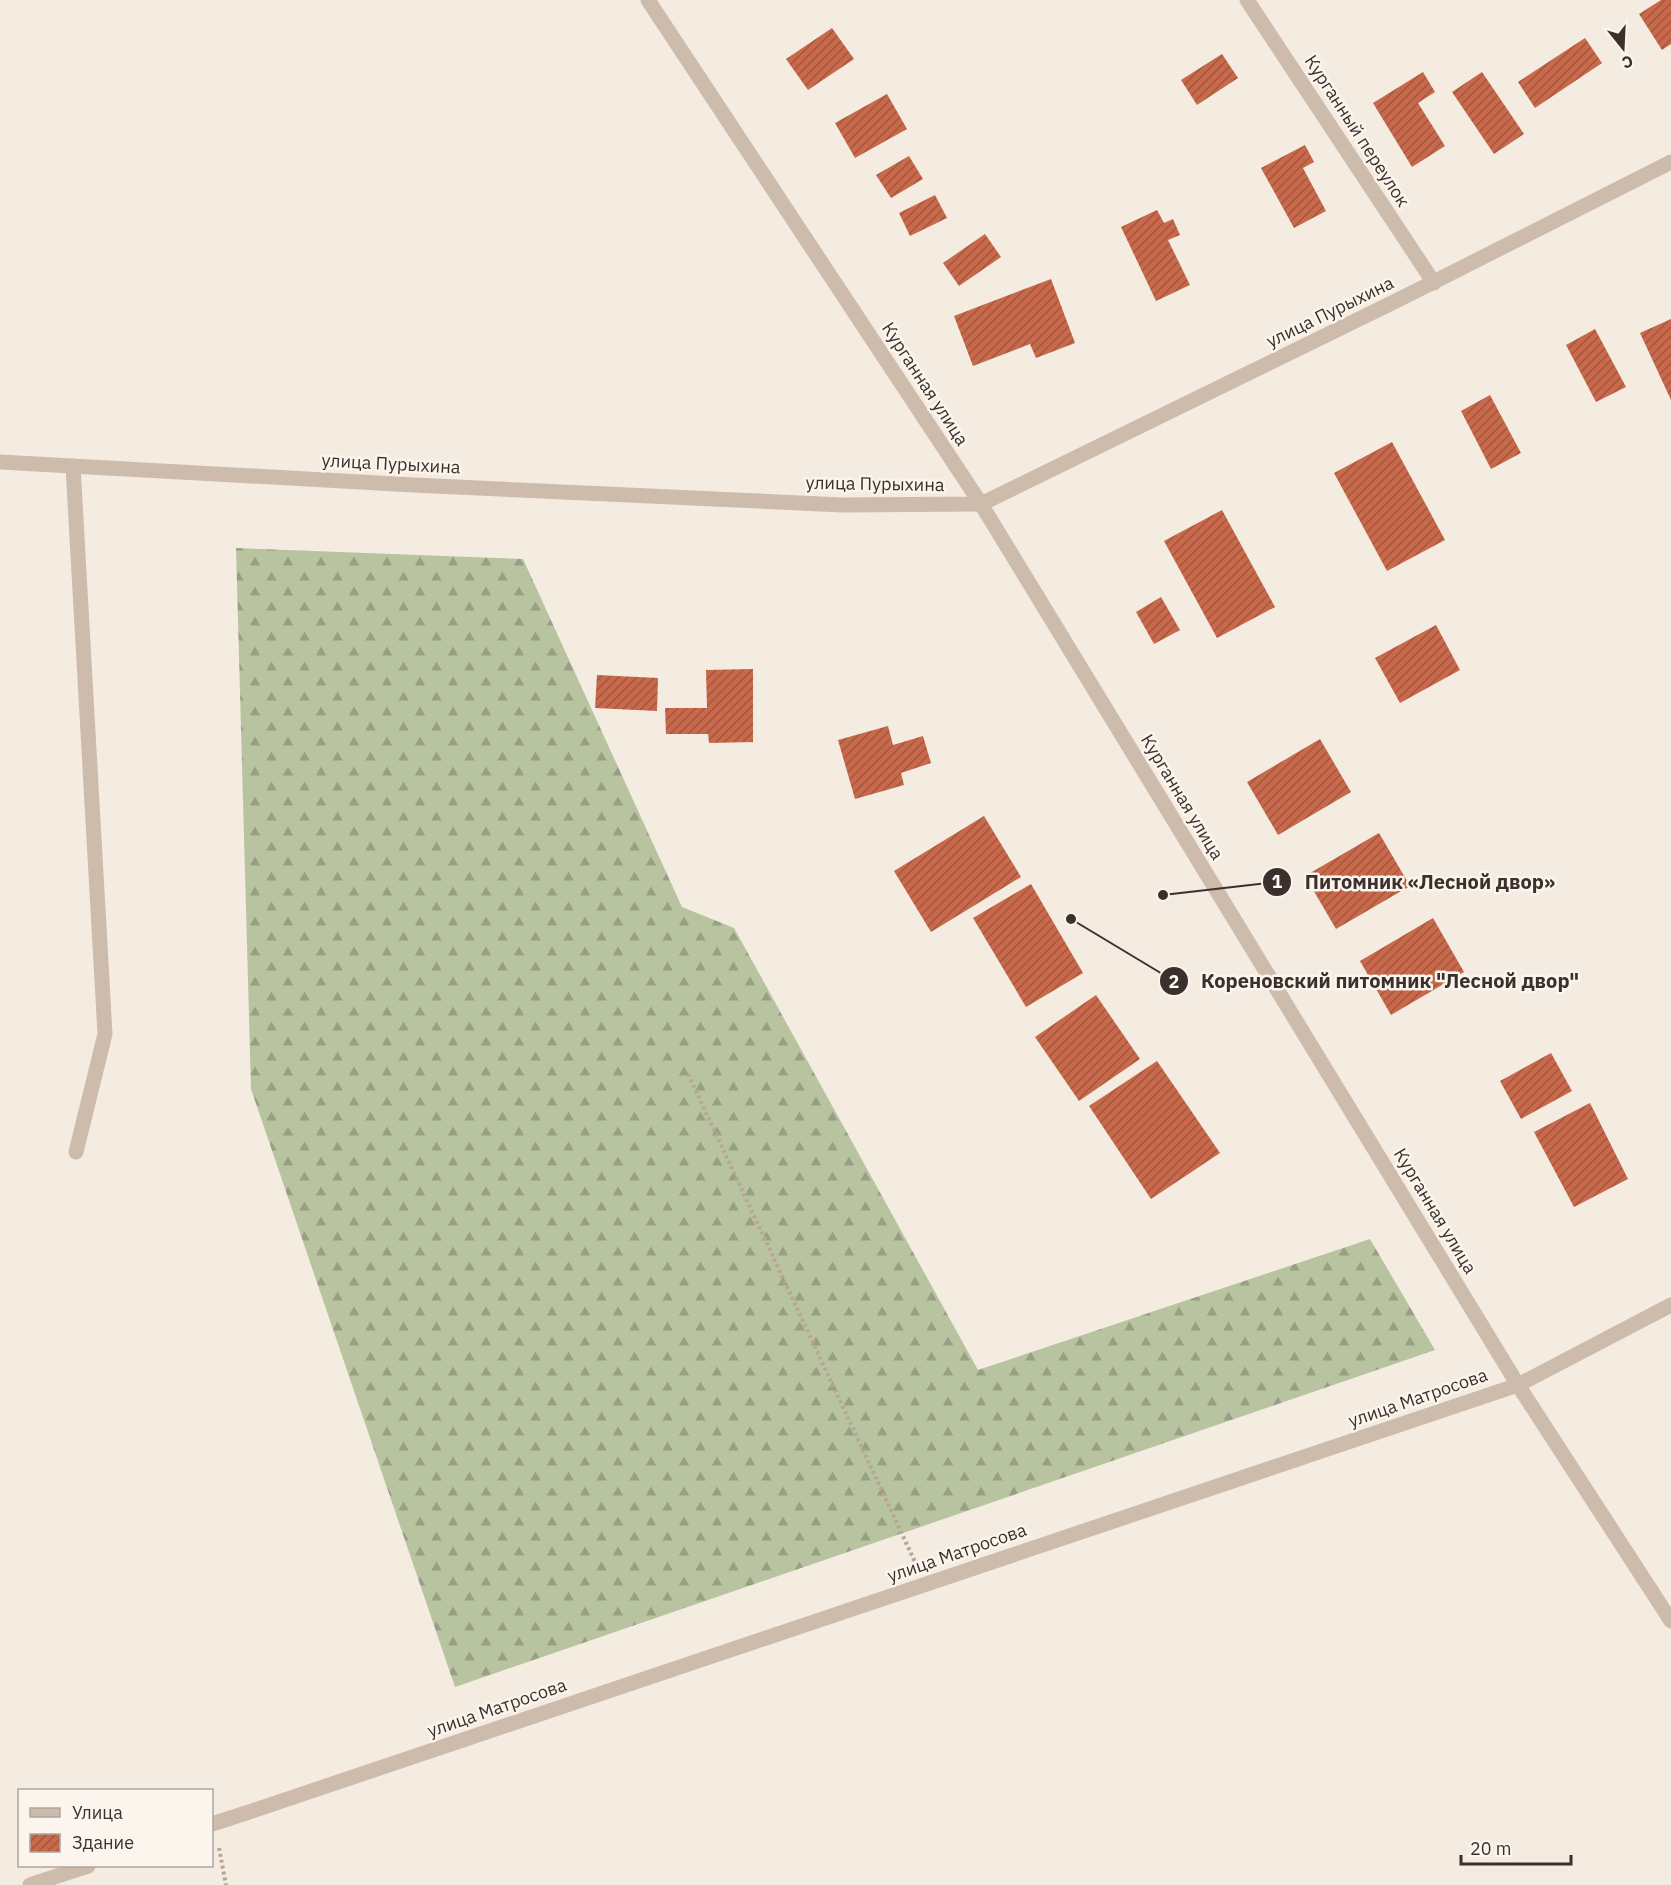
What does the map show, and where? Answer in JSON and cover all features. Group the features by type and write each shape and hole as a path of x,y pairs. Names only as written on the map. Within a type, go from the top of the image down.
{"street":[{"name":"Курганная улица","path":"648,0 981,504 1518,1385 1671,1621"},
{"name":"Курганный переулок","path":"1247,0 1434,283"},
{"name":"улица Пурыхина","path":"0,462 842,505 981,504 1434,283 1671,162"},
{"path":"73,466 105,1034 76,1152"},
{"name":"улица Матросова","path":"213,1824 1518,1385 1671,1305"},
{"path":"30,1885 85,1867"}],"path":[{"path":"688,1074 926,1584"},
{"path":"213,1824 225,1885"}],"green space":[{"path":"236,548 523,559 682,907 734,928 978,1370 1370,1239 1435,1350 455,1687 251,1089"}],"building":[{"path":"1661,0 1671,0 1671,44 1662,50 1639,14"},
{"path":"832,28 854,59 808,90 786,59"},
{"path":"1585,38 1602,63 1535,108 1518,82"},
{"path":"1222,54 1238,78 1197,105 1181,80"},
{"path":"1423,72 1435,92 1418,103 1445,146 1412,167 1373,103"},
{"path":"1482,72 1524,134 1494,154 1452,92"},
{"path":"887,94 907,129 855,158 835,123"},
{"path":"1305,145 1314,162 1303,168 1326,211 1294,228 1261,168"},
{"path":"909,156 923,179 891,198 876,175"},
{"path":"935,195 947,218 910,236 899,213"},
{"path":"1157,210 1164,223 1173,219 1180,235 1168,240 1190,285 1156,301 1121,227"},
{"path":"985,234 1001,257 959,286 943,263"},
{"path":"1051,279 1075,343 1036,358 1030,344 973,366 954,316"},
{"path":"1671,319 1671,400 1640,333"},
{"path":"1595,329 1626,387 1596,402 1566,345"},
{"path":"1490,395 1521,453 1491,469 1461,411"},
{"path":"1392,442 1445,540 1387,571 1334,473"},
{"path":"1222,510 1275,607 1217,638 1164,541"},
{"path":"1161,597 1180,630 1154,644 1136,612"},
{"path":"1436,625 1460,670 1400,703 1375,658"},
{"path":"753,669 753,742 709,743 708,734 666,734 665,708 707,708 706,670"},
{"path":"597,675 658,678 657,711 595,708"},
{"path":"888,726 893,745 923,736 931,763 901,773 904,785 855,799 838,740"},
{"path":"1320,739 1351,792 1278,835 1247,782"},
{"path":"984,816 1021,877 931,932 894,871"},
{"path":"1379,833 1410,886 1336,929 1305,876"},
{"path":"1031,884 1083,973 1026,1007 973,918"},
{"path":"1433,918 1464,972 1391,1015 1360,961"},
{"path":"1096,995 1140,1059 1079,1101 1035,1037"},
{"path":"1551,1053 1572,1091 1521,1119 1500,1081"},
{"path":"1157,1061 1220,1153 1151,1199 1089,1106"},
{"path":"1590,1103 1628,1179 1574,1207 1534,1132"}],"place":[{"name":"Питомник «Лесной двор»","path":"1163,895"},
{"name":"Кореновский питомник \"Лесной двор\"","path":"1071,919"}]}
